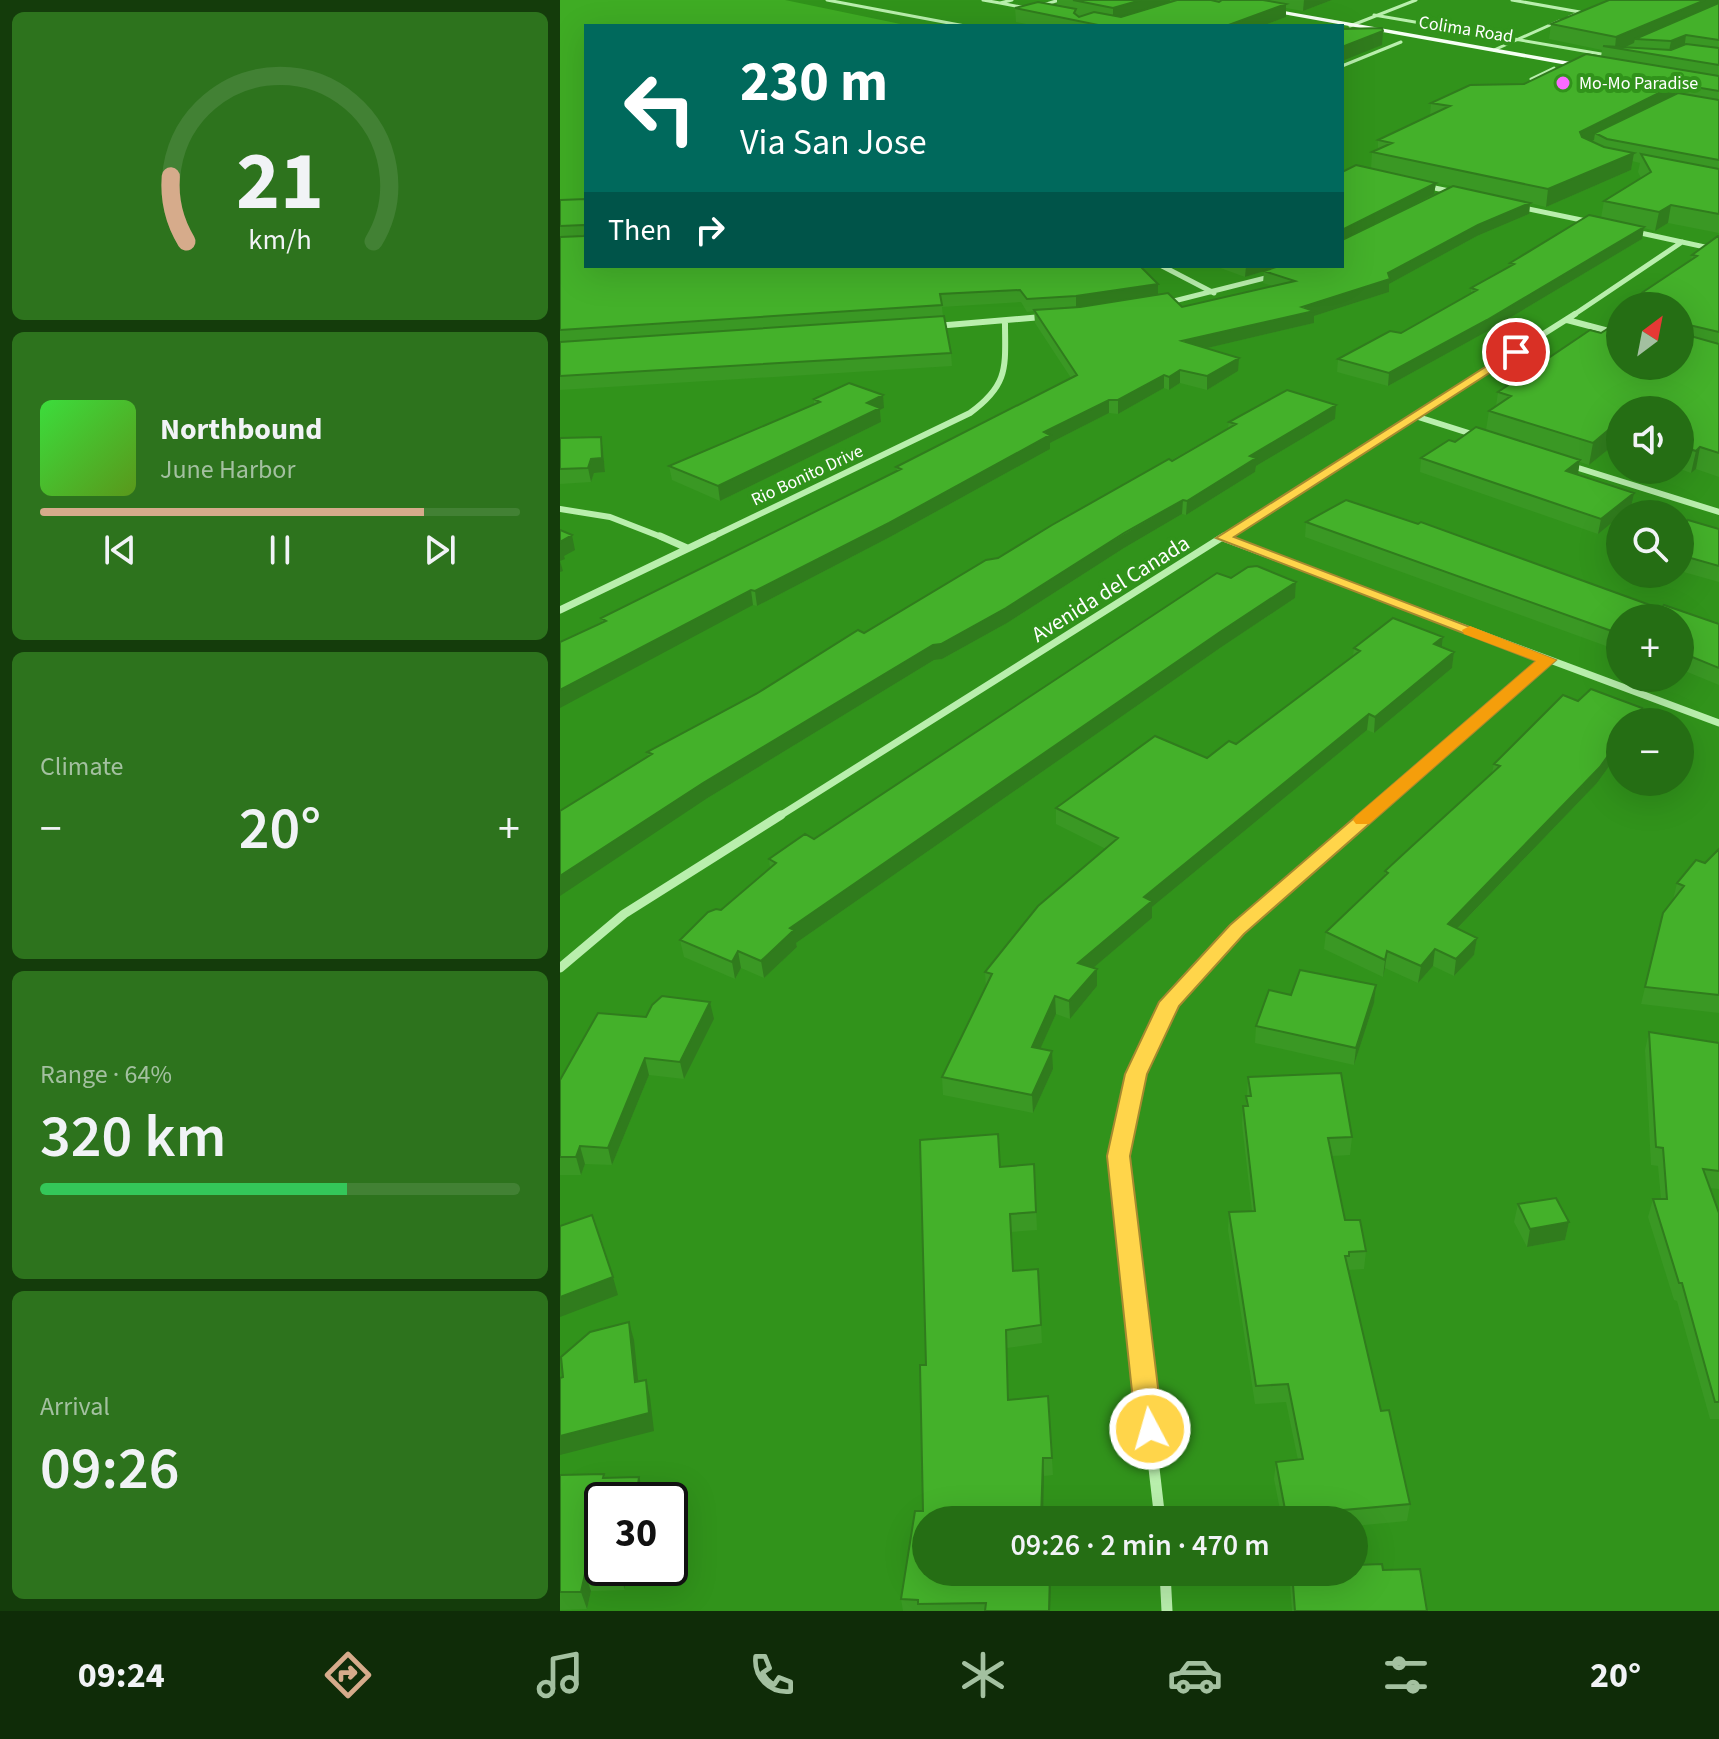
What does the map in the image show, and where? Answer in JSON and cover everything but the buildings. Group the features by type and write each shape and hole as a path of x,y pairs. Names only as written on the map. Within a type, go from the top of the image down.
{"main road":[{"name":"Colima Road","path":"1204,3 1300,24"},
{"name":"Colima Road","path":"1204,3 1319,24"},
{"name":"Colima Road","path":"1346,29 1401,42 1607,77"},
{"name":"Colima Road","path":"1346,29 1599,67"},
{"path":"1401,42 1418,41 1494,50"}],"street":[{"path":"1420,185 1466,195"},
{"path":"1437,199 1451,192"},
{"path":"1513,205 1605,225"},
{"path":"1621,229 1719,250"},
{"name":"Avenida del Canada","path":"560,968 624,914 1567,320 1682,242"},
{"path":"1166,268 1214,294"},
{"path":"1156,305 1214,294 1286,271"},
{"path":"926,326 1053,316"},
{"path":"1567,320 1606,330"},
{"name":"Rio Bonito Drive","path":"560,610 970,413 989,400 1004,384 1005,321"},
{"path":"1415,416 1491,440"},
{"path":"1567,464 1719,512"},
{"path":"560,509 579,509 621,519 687,548"},
{"path":"1223,538 1719,723"},
{"path":"1158,1506 1118,1156 1136,1074 1170,1002 1237,929 1548,660"},
{"path":"1166,1586 1167,1611"}],"lane":[{"path":"827,0 954,24"},
{"path":"983,0 1042,11"},
{"path":"1000,3 1012,0"},
{"path":"1029,9 1059,0"},
{"path":"1346,29 1416,0"},
{"path":"1494,50 1580,12 1512,0"},
{"path":"1374,15 1522,38 1614,57"},
{"path":"1344,65 1401,42"},
{"path":"1531,79 1554,68"}],"green space":[{"path":"560,0 785,0 900,24 584,24 584,199 560,200"}],"slow traffic":[{"path":"1362,820 1548,660 1470,630"}],"place":[{"name":"Mo-Mo Paradise","path":"1563,83"}],"route":[{"path":"1150,1429 1118,1156 1136,1074 1170,1002 1237,929 1548,660 1223,538 1516,352"}]}
